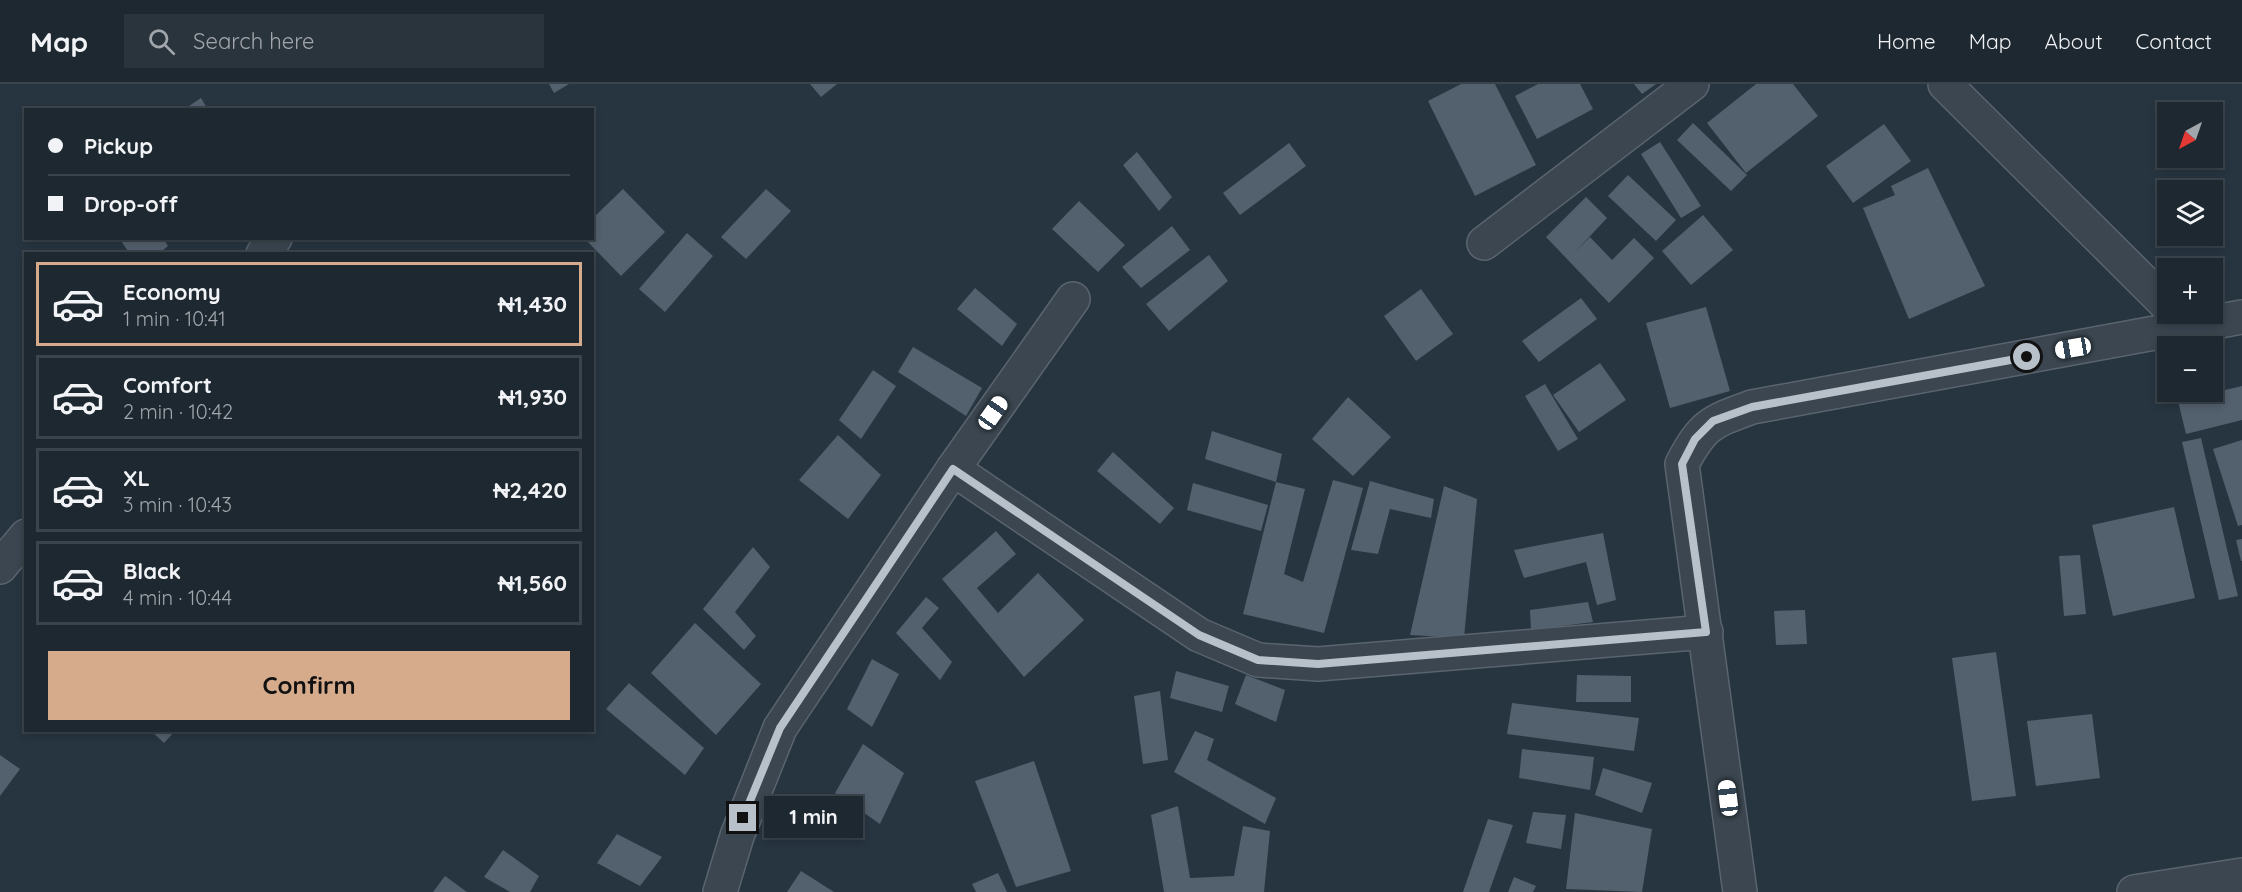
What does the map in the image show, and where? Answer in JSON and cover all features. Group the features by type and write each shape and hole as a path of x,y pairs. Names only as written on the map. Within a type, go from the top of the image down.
{"street":[{"path":"1484,243 1692,84"},
{"path":"1945,84 2157,296"},
{"path":"720,892 736,836 780,728 953,469 1073,299"},
{"path":"2223,317 2242,317"},
{"path":"1740,892 1682,464 1695,439 1713,421 1752,407 2157,320"},
{"path":"953,469 1199,635 1258,660 1318,664 1706,632"},
{"path":"0,567 24,538"},
{"path":"2134,892 2242,875"}],"building":[{"path":"549,84 569,84 554,93"},
{"path":"810,84 837,84 821,97"},
{"path":"1461,84 1495,84 1536,165 1475,196 1428,101"},
{"path":"1538,84 1580,84 1593,109 1537,139 1515,96"},
{"path":"1634,84 1656,84 1642,94"},
{"path":"1756,84 1793,84 1818,116 1746,173 1707,123"},
{"path":"201,98 207,108 186,108"},
{"path":"1693,123 1747,175 1731,191 1677,140"},
{"path":"1884,124 1911,161 1853,203 1826,166"},
{"path":"1660,142 1701,206 1681,218 1641,154"},
{"path":"1289,143 1306,166 1240,215 1223,193"},
{"path":"1137,152 1172,197 1159,211 1123,165"},
{"path":"1928,168 1985,286 1909,319 1863,208 1895,195 1891,186"},
{"path":"1628,175 1676,220 1656,241 1608,196"},
{"path":"623,189 665,232 621,276 586,240 594,240 594,217"},
{"path":"766,189 791,211 746,259 721,237"},
{"path":"1586,197 1607,218 1576,251 1590,237 1612,260 1634,238 1654,258 1609,303 1546,237"},
{"path":"1079,201 1125,245 1098,272 1052,229"},
{"path":"1703,215 1733,250 1691,285 1662,251"},
{"path":"1172,226 1190,250 1141,288 1122,267"},
{"path":"687,233 713,256 665,312 639,289"},
{"path":"120,240 164,240 168,246 160,252 129,252"},
{"path":"1209,255 1228,281 1169,331 1146,304"},
{"path":"975,288 1017,324 1002,346 957,309"},
{"path":"1421,289 1453,334 1416,361 1384,316"},
{"path":"1581,298 1597,319 1539,362 1522,341"},
{"path":"1706,307 1730,391 1670,408 1646,323"},
{"path":"913,347 982,388 966,416 898,372"},
{"path":"1600,363 1626,400 1579,432 1553,395"},
{"path":"873,370 896,386 861,439 839,420"},
{"path":"1545,384 1578,439 1558,451 1525,396"},
{"path":"2242,386 2242,420 2186,434 2178,402 2223,402 2223,390"},
{"path":"1348,397 1391,437 1353,476 1312,439"},
{"path":"1212,431 1282,454 1276,482 1205,459"},
{"path":"838,435 881,475 848,519 799,480"},
{"path":"2201,438 2238,596 2219,600 2182,442"},
{"path":"2242,440 2242,525 2238,526 2213,449"},
{"path":"1113,452 1174,508 1160,524 1097,471"},
{"path":"1333,480 1363,488 1324,633 1243,614 1276,482 1305,489 1284,574 1303,582"},
{"path":"1370,481 1434,499 1431,518 1390,509 1378,554 1351,550"},
{"path":"1193,483 1268,505 1261,531 1187,510"},
{"path":"1444,486 1477,499 1464,638 1410,635"},
{"path":"2174,507 2195,598 2113,616 2092,525"},
{"path":"996,531 1016,554 977,588 998,613 1038,573 1084,620 1024,677 942,579"},
{"path":"1603,533 1616,600 1597,605 1586,562 1524,578 1514,550"},
{"path":"2242,539 2242,561 2241,561 2236,540"},
{"path":"753,547 770,567 735,612 756,636 744,650 703,609"},
{"path":"2080,555 2086,614 2064,616 2059,556"},
{"path":"926,597 939,608 922,628 952,662 940,680 896,633"},
{"path":"1588,602 1593,622 1531,630 1530,610"},
{"path":"1805,610 1807,644 1776,645 1774,611"},
{"path":"695,623 761,684 716,735 651,673"},
{"path":"1996,652 2016,796 1972,801 1952,658"},
{"path":"872,659 899,674 872,727 847,709"},
{"path":"1176,671 1229,686 1222,712 1170,698"},
{"path":"1246,675 1285,690 1276,722 1235,704"},
{"path":"1577,675 1631,676 1631,702 1576,702"},
{"path":"629,683 704,748 685,775 606,709"},
{"path":"1160,691 1168,760 1143,764 1134,696"},
{"path":"1512,703 1639,718 1634,751 1507,734"},
{"path":"2092,714 2100,778 2036,786 2027,721"},
{"path":"1195,731 1214,739 1207,760 1276,798 1265,824 1174,772"},
{"path":"152,732 174,732 164,743"},
{"path":"863,744 904,773 880,824 835,793"},
{"path":"1522,749 1594,757 1590,790 1519,778"},
{"path":"0,755 20,769 0,796"},
{"path":"1034,761 1071,871 1016,887 975,781"},
{"path":"1603,768 1652,783 1642,813 1595,795"},
{"path":"1178,806 1190,878 1234,876 1243,826 1270,831 1264,892 1164,892 1151,815"},
{"path":"1533,812 1566,815 1561,849 1526,843"},
{"path":"1575,813 1652,829 1642,892 1566,889"},
{"path":"1488,819 1513,825 1489,892 1463,892"},
{"path":"617,834 662,857 640,886 597,863"},
{"path":"503,850 539,876 530,892 510,892 484,877"},
{"path":"801,871 834,892 787,892"},
{"path":"998,873 1007,892 976,892 972,884"},
{"path":"445,876 467,892 433,892"},
{"path":"1514,877 1536,886 1533,892 1508,892"}],"route":[{"path":"743,818 780,728 953,469 1199,635 1258,660 1318,664 1706,632 1682,464 1695,439 1713,421 1752,407 2027,357"}]}
